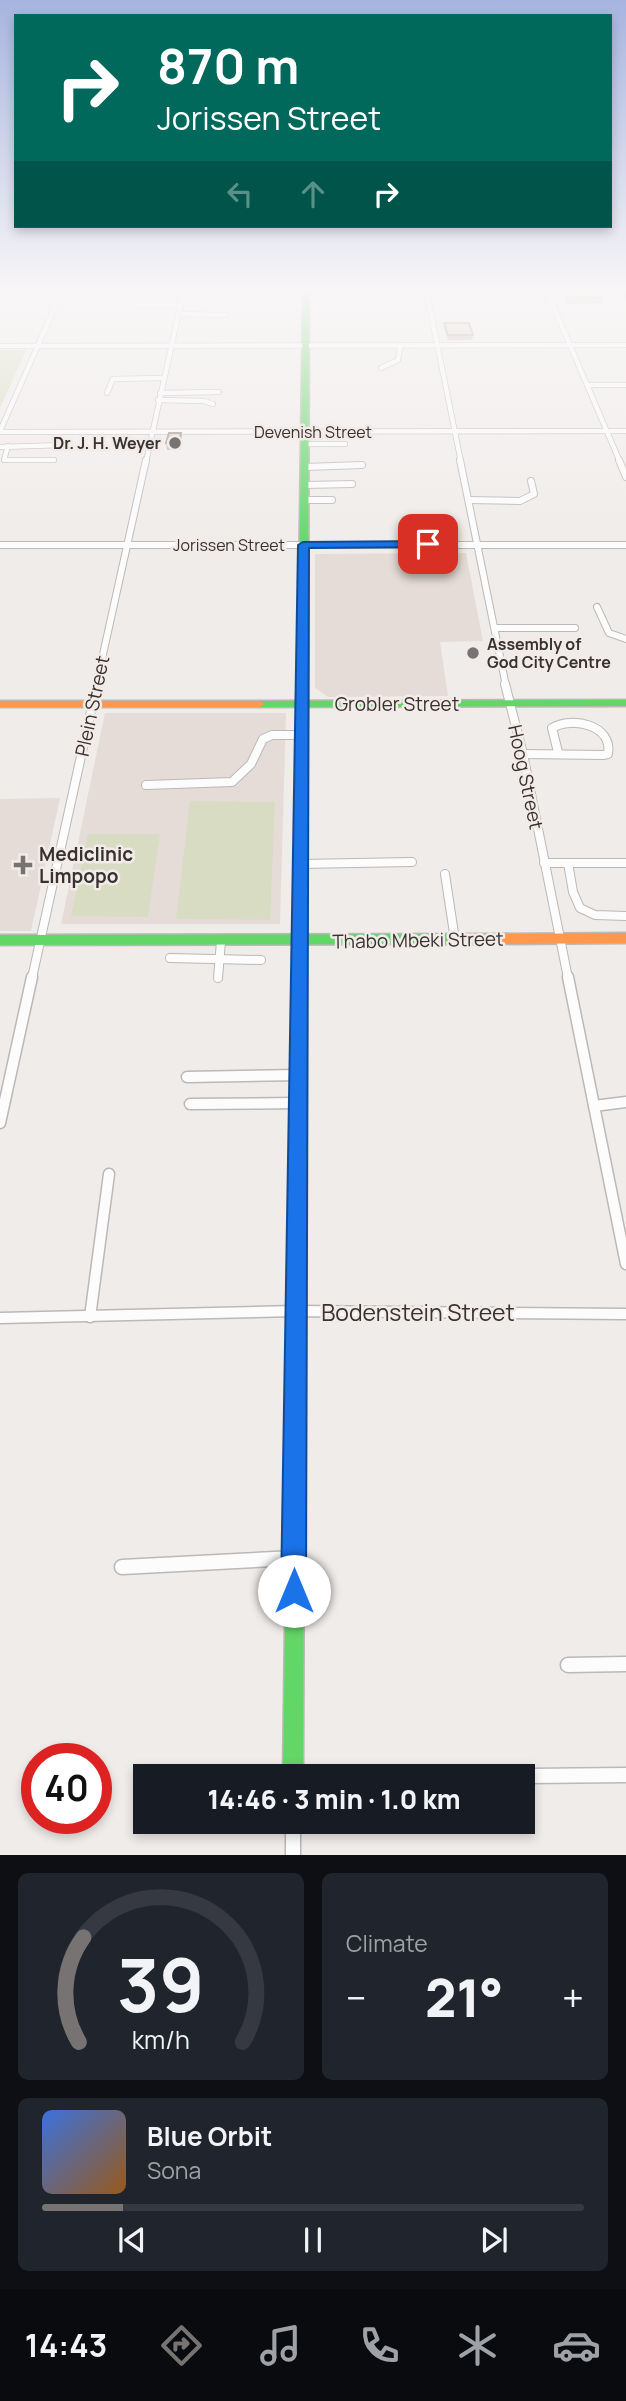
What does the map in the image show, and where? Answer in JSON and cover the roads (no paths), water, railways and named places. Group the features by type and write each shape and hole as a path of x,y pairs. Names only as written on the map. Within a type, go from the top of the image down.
{"street":[{"path":"0,432 24,376"},
{"path":"293,1764 305,376"},
{"name":"Hoog Street","path":"444,376 509,704 523,754 626,1264"},
{"path":"583,376 626,477"},
{"path":"107,394 113,379 163,377"},
{"name":"Plein Street","path":"0,1123 163,377"},
{"path":"587,386 626,385"},
{"path":"159,397 219,392"},
{"path":"159,397 213,404"},
{"name":"Devenish Street","path":"0,432 151,431 305,438 456,432 626,431"},
{"path":"305,438 345,444"},
{"path":"0,447 64,445"},
{"path":"8,446 4,460 54,460"},
{"path":"305,467 362,465"},
{"path":"470,500 524,501 534,494 531,481"},
{"path":"304,485 352,484"},
{"path":"304,500 332,500"},
{"name":"Jorissen Street","path":"0,545 626,545"},
{"path":"597,607 608,634 614,638 626,639"},
{"path":"495,628 575,628"},
{"name":"Grobler Street","path":"0,704 626,703"},
{"path":"523,754 558,752 566,755 603,755 608,754 609,747 602,731 594,725 557,725 552,729 558,752"},
{"path":"146,785 232,782 251,764 263,739 301,735"},
{"path":"300,864 412,862"},
{"path":"544,863 626,863"},
{"path":"568,863 575,902 582,912 594,916 626,916"},
{"path":"445,874 455,940"},
{"name":"Thabo Mbeki Street","path":"0,940 626,938"},
{"path":"218,979 221,941"},
{"path":"170,958 261,960"},
{"path":"187,1077 299,1075"},
{"path":"594,1106 626,1102"},
{"path":"190,1104 298,1103"},
{"path":"90,1317 109,1174"},
{"name":"Bodenstein Street","path":"0,1318 296,1311 626,1314"},
{"path":"122,1567 294,1558"},
{"path":"568,1665 626,1664"},
{"path":"535,1776 626,1775"},
{"path":"293,1834 293,1855"}],"place":[{"name":"Dr. J. H. Weyer","path":"175,443"},
{"name":"Assembly of God City Centre","path":"473,653"},
{"name":"Mediclinic Limpopo","path":"23,865"}]}
